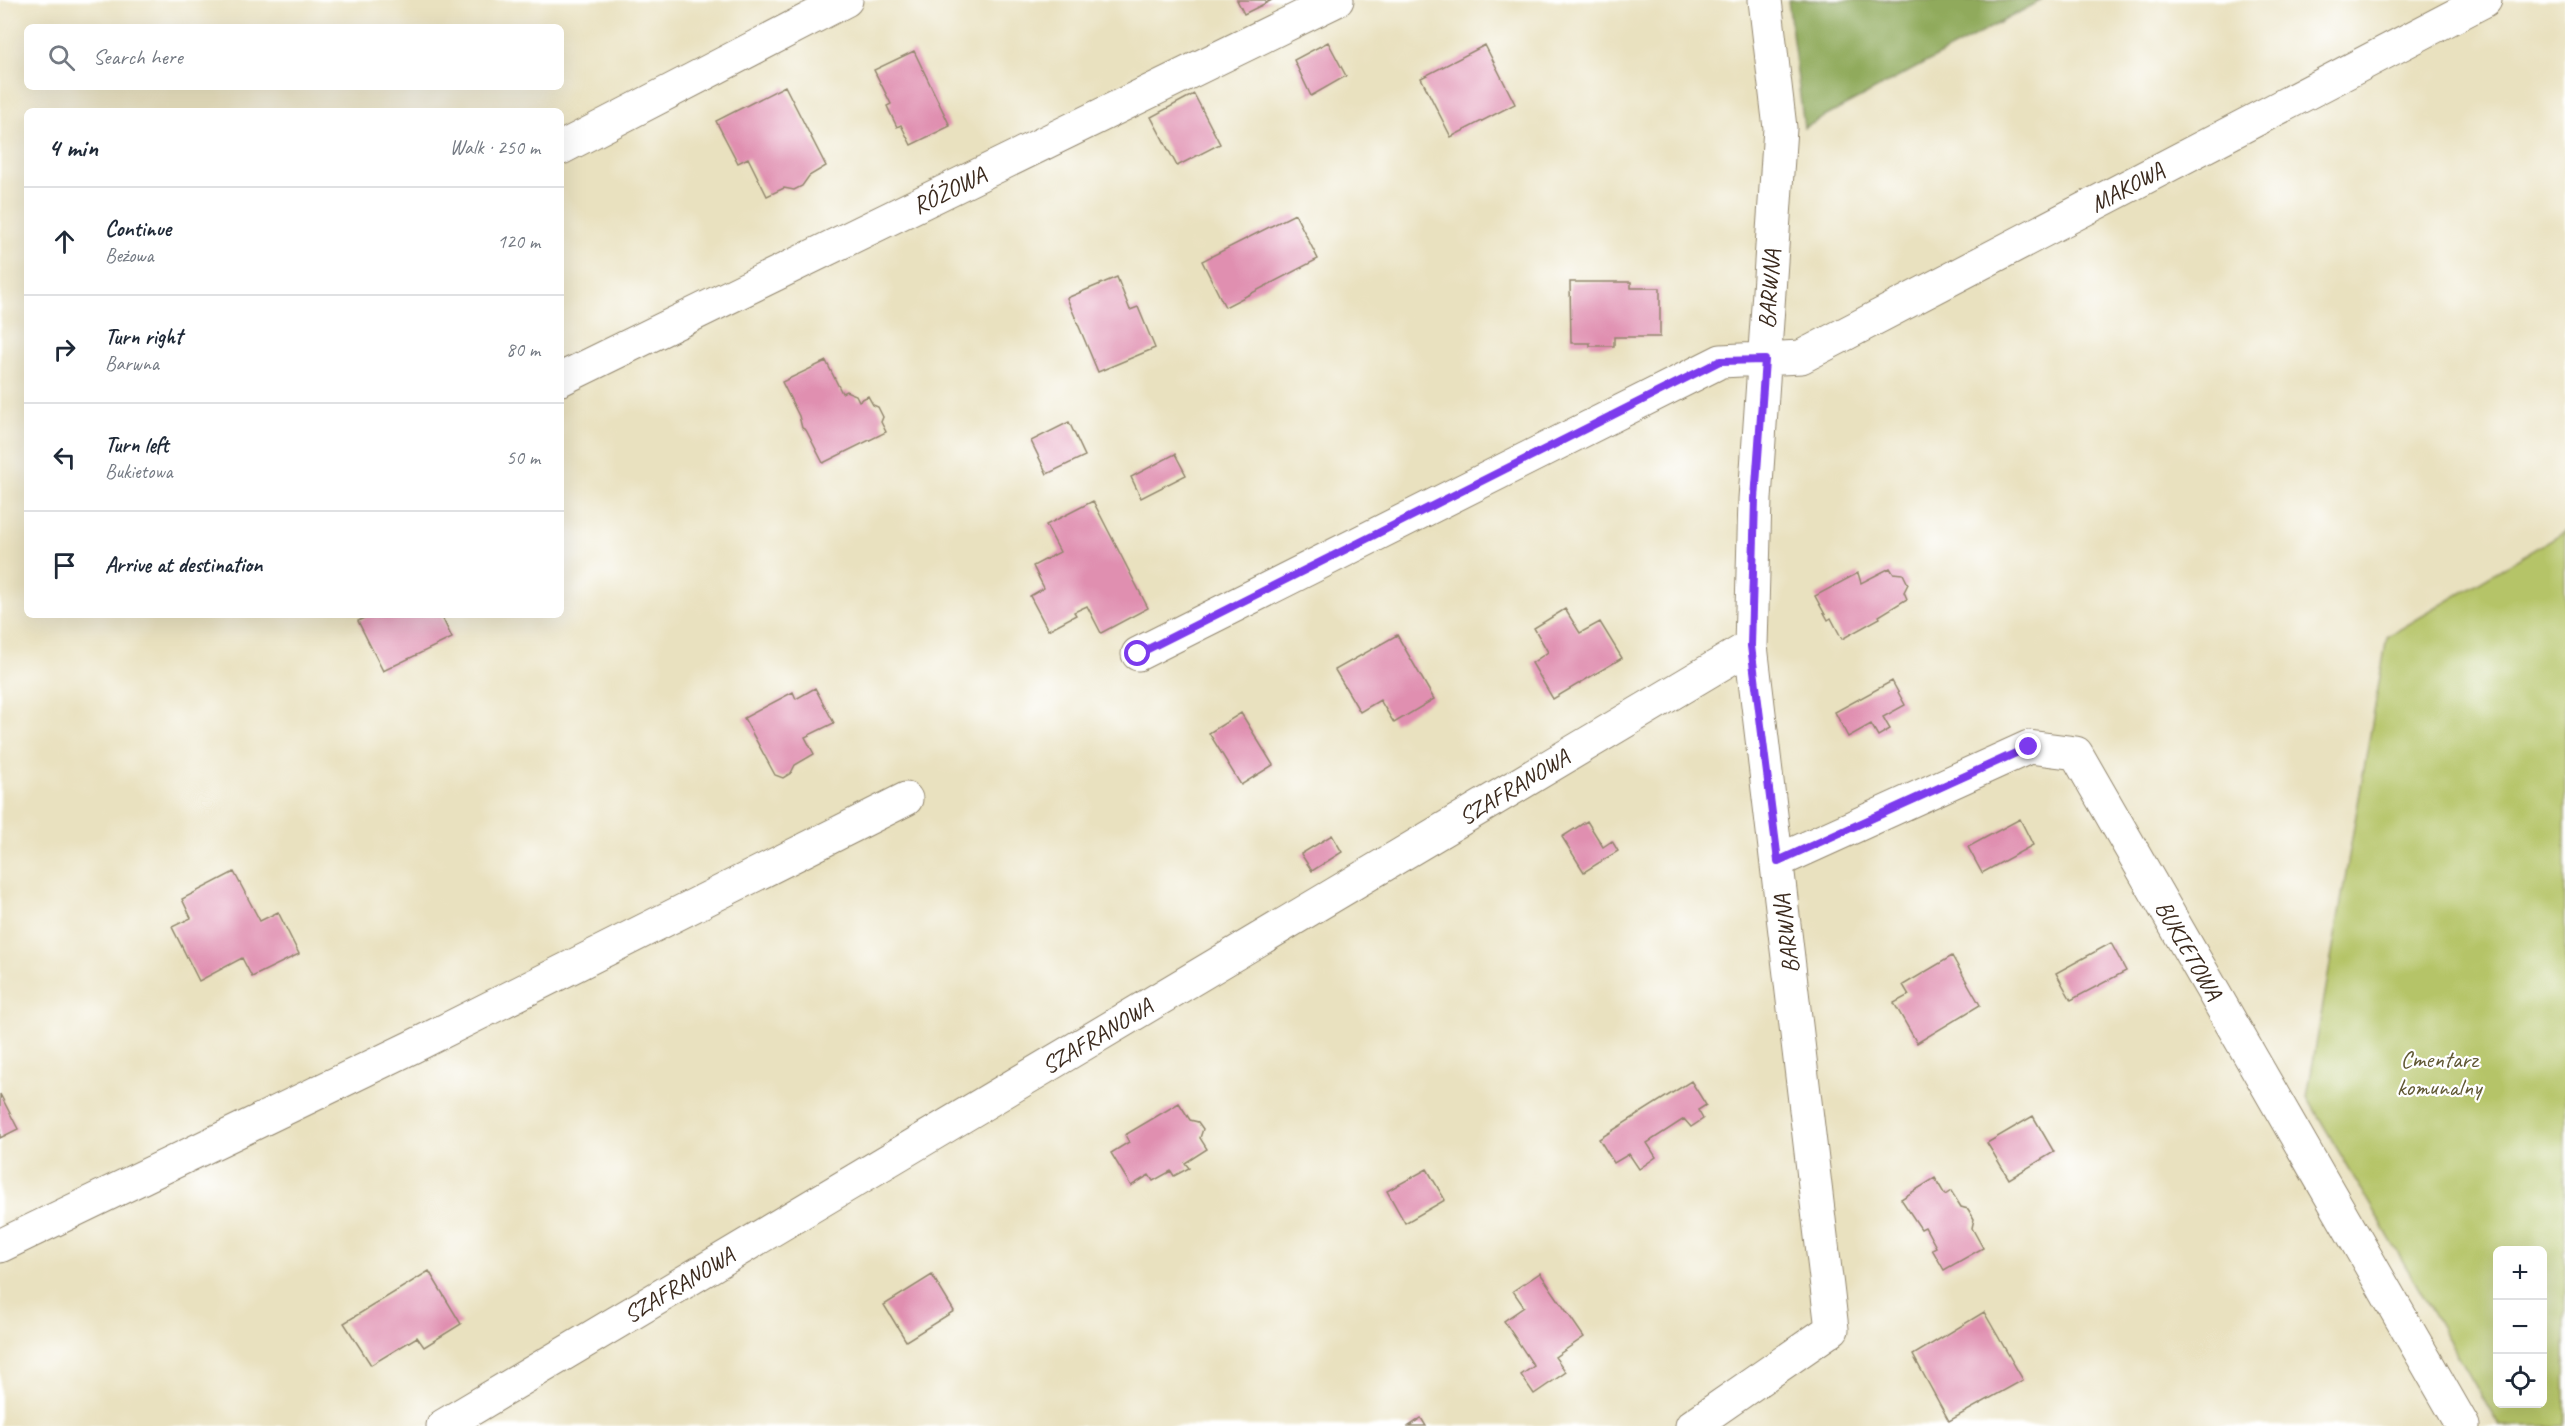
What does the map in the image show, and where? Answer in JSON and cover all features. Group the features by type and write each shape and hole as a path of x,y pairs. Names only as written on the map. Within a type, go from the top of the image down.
{"street":[{"path":"564,145 846,0"},
{"name":"RÓŻOWA","path":"564,378 1337,0"},
{"name":"BARWNA","path":"1692,1426 1832,1329 1751,646 1755,499 1780,128 1765,0"},
{"name":"MAKOWA","path":"1138,654 1720,361 1801,357 2485,0"},
{"name":"SZAFRANOWA","path":"443,1426 1751,646"},
{"name":"BUKIETOWA","path":"1778,861 2029,747 2076,753 2463,1426"},
{"path":"0,1246 412,1047 906,800"}],"green space":[{"path":"1788,0 2042,0 1804,128"},
{"name":"Cmentarz komunalny","path":"2565,531 2565,1426 2499,1426 2307,1097 2387,637"}],"building":[{"path":"1237,0 1272,0 1244,14"},
{"path":"1328,42 1346,76 1311,96 1294,60"},
{"path":"1485,45 1515,104 1451,137 1421,78"},
{"path":"914,51 950,126 911,145 901,125 897,127 887,106 891,104 874,70"},
{"path":"785,86 826,166 809,176 802,186 794,190 784,188 767,196 748,158 738,163 716,121"},
{"path":"1194,94 1220,144 1177,166 1151,117"},
{"path":"1295,214 1318,259 1225,307 1202,261"},
{"path":"1117,277 1130,310 1138,307 1155,348 1098,372 1067,298"},
{"path":"1570,282 1631,282 1631,288 1660,288 1660,337 1614,337 1614,346 1571,343"},
{"path":"826,361 842,393 846,391 856,395 859,401 868,396 873,405 878,407 886,432 823,463 806,430 802,428 799,416 782,382"},
{"path":"1069,422 1085,456 1047,474 1031,441"},
{"path":"1175,454 1186,475 1141,498 1131,477"},
{"path":"1093,501 1148,608 1101,633 1087,606 1074,612 1076,615 1048,630 1030,596 1044,588 1033,566 1060,552 1046,525"},
{"path":"1890,568 1893,573 1903,574 1908,584 1904,592 1907,599 1879,616 1880,618 1842,639 1831,618 1828,620 1815,596 1858,573 1861,583"},
{"path":"1565,609 1580,633 1600,622 1622,658 1553,699 1532,663 1548,652 1534,628"},
{"path":"364,618 442,618 452,638 383,671 358,621"},
{"path":"1397,635 1434,699 1394,723 1380,700 1360,712 1335,670"},
{"path":"1892,681 1905,705 1883,717 1890,729 1878,736 1871,724 1848,737 1835,712"},
{"path":"815,688 834,723 805,737 814,754 795,765 791,773 783,778 775,775 744,718 793,692 796,699"},
{"path":"1241,713 1273,765 1241,785 1209,733"},
{"path":"2020,819 2033,845 1982,873 1968,847"},
{"path":"1587,821 1603,847 1612,841 1618,851 1584,872 1562,837"},
{"path":"1332,835 1342,852 1312,871 1301,854"},
{"path":"234,872 260,921 278,912 299,954 252,977 242,958 199,981 172,927 191,918 182,899"},
{"path":"2111,943 2126,971 2071,1000 2056,973"},
{"path":"1952,956 1980,1005 1917,1043 1894,1003 1909,995 1903,985"},
{"path":"1691,1081 1706,1105 1698,1110 1703,1119 1691,1127 1684,1119 1647,1143 1656,1157 1639,1169 1629,1154 1614,1163 1599,1139"},
{"path":"0,1094 18,1129 0,1138"},
{"path":"1179,1103 1190,1120 1198,1122 1203,1129 1200,1138 1207,1149 1185,1163 1189,1168 1174,1176 1171,1171 1153,1181 1149,1175 1131,1186 1111,1153 1129,1142 1125,1135"},
{"path":"2033,1116 2054,1152 2009,1179 1987,1143"},
{"path":"1427,1169 1445,1200 1405,1223 1387,1191"},
{"path":"1935,1178 1945,1195 1951,1191 1961,1207 1968,1209 1974,1219 1972,1228 1983,1248 1944,1270 1932,1249 1936,1247 1925,1227 1921,1229 1901,1199"},
{"path":"429,1271 461,1324 424,1347 417,1337 371,1365 344,1323"},
{"path":"1540,1273 1584,1337 1555,1357 1566,1372 1534,1394 1521,1375 1534,1366 1504,1321 1524,1307 1513,1291"},
{"path":"932,1275 954,1311 906,1341 884,1305"},
{"path":"1984,1312 2023,1380 1949,1421 1913,1355"},
{"path":"1421,1418 1426,1426 1409,1426"}],"route":[{"path":"1138,654 1720,361 1765,360 1755,499 1751,646 1778,861 2029,747"}]}
